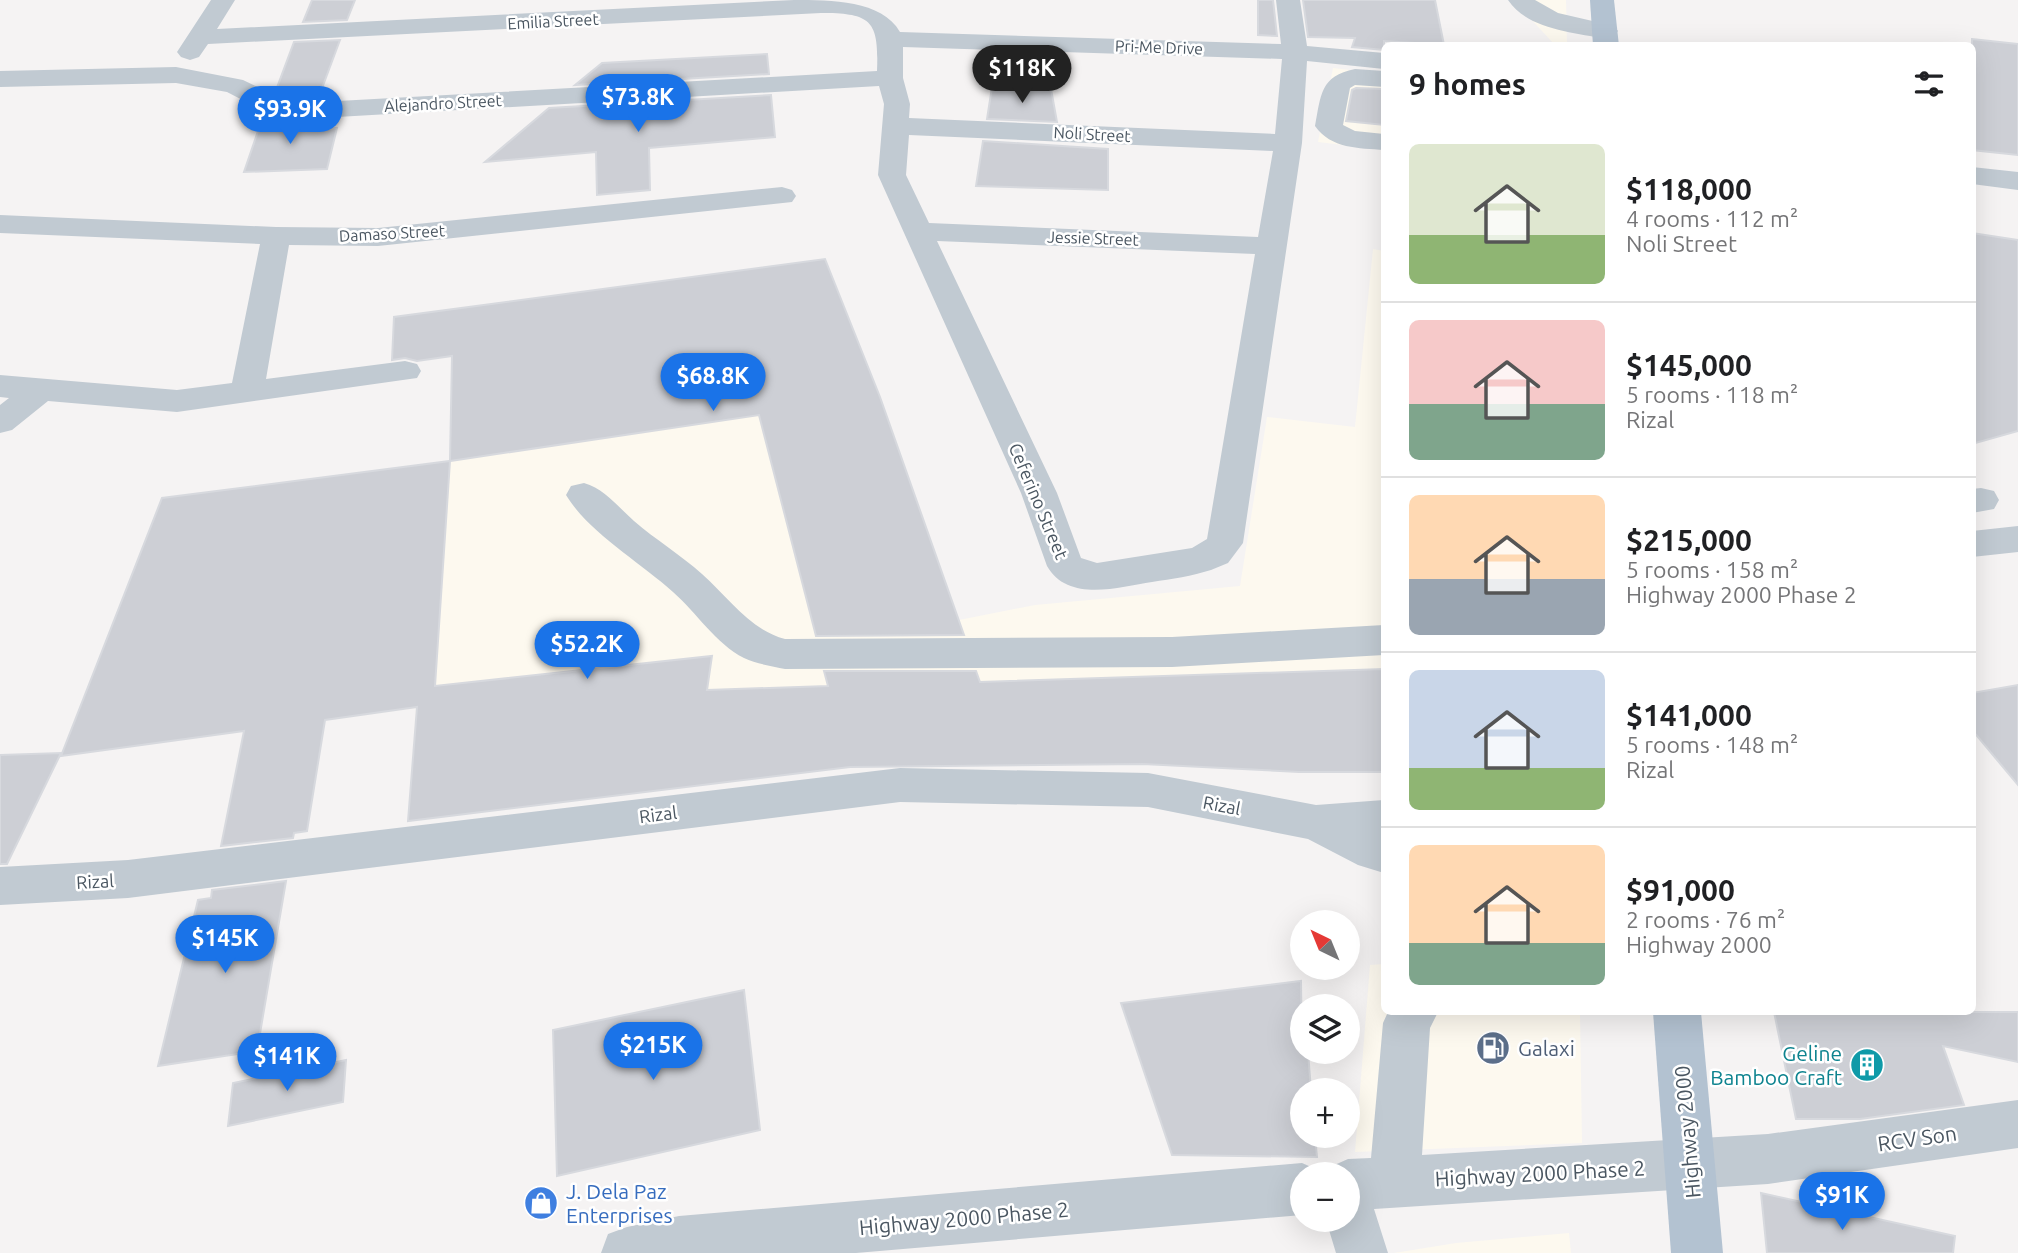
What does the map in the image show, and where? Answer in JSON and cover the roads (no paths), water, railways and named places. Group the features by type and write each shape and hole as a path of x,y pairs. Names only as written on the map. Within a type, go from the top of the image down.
{"main road":[{"path":"1602,0 1606,38"},
{"name":"Highway 2000","path":"1677,1015 1697,1253"}],"street":[{"path":"176,75 223,0"},
{"path":"640,17 659,0"},
{"name":"Ceferino Street","path":"891,38 890,78 897,104 892,175 1039,493 1066,566 1081,575 1097,577 1198,561 1215,554 1225,543 1288,143 1295,52 1288,0"},
{"path":"1520,0 1531,12 1606,38"},
{"name":"Emilia Street","path":"199,37 844,6 864,10 883,21 891,38"},
{"name":"Pri-Me Drive","path":"891,38 1295,52 1381,61"},
{"name":"Alejandro Street","path":"0,79 176,75 234,86 265,101 293,108 320,110 890,78"},
{"path":"1381,79 1361,76 1340,81 1336,87 1329,126 1335,134 1347,138 1381,142"},
{"name":"Noli Street","path":"897,126 1288,143"},
{"path":"1976,176 2018,181"},
{"name":"Damaso Street","path":"0,223 276,236 377,237 782,196"},
{"name":"Jessie Street","path":"916,231 1271,246"},
{"path":"247,393 276,236"},
{"path":"0,386 177,401 405,371"},
{"path":"0,422 43,388"},
{"path":"584,495 623,532 649,550 688,584 737,632 757,647 785,653 1172,652 1381,640"},
{"path":"1976,543 2018,538"},
{"name":"Rizal","path":"0,886 128,879 900,785 1149,790 1316,823 1381,818"},
{"name":"Rizal","path":"1316,823 1381,853"},
{"path":"1371,1183 1407,1023 1412,1015"},
{"name":"RCV Son","path":"1690,1164 1768,1159 2018,1124"},
{"name":"Highway 2000 Phase 2","path":"1371,1183 1690,1164"},
{"name":"Highway 2000 Phase 2","path":"627,1253 679,1242 1290,1190"},
{"path":"1356,1232 1362,1253"}],"place":[{"name":"Galaxi","path":"1493,1048"},
{"name":"Geline Bamboo Craft","path":"1867,1065"},
{"name":"J. Dela Paz Enterprises","path":"541,1203"}]}
